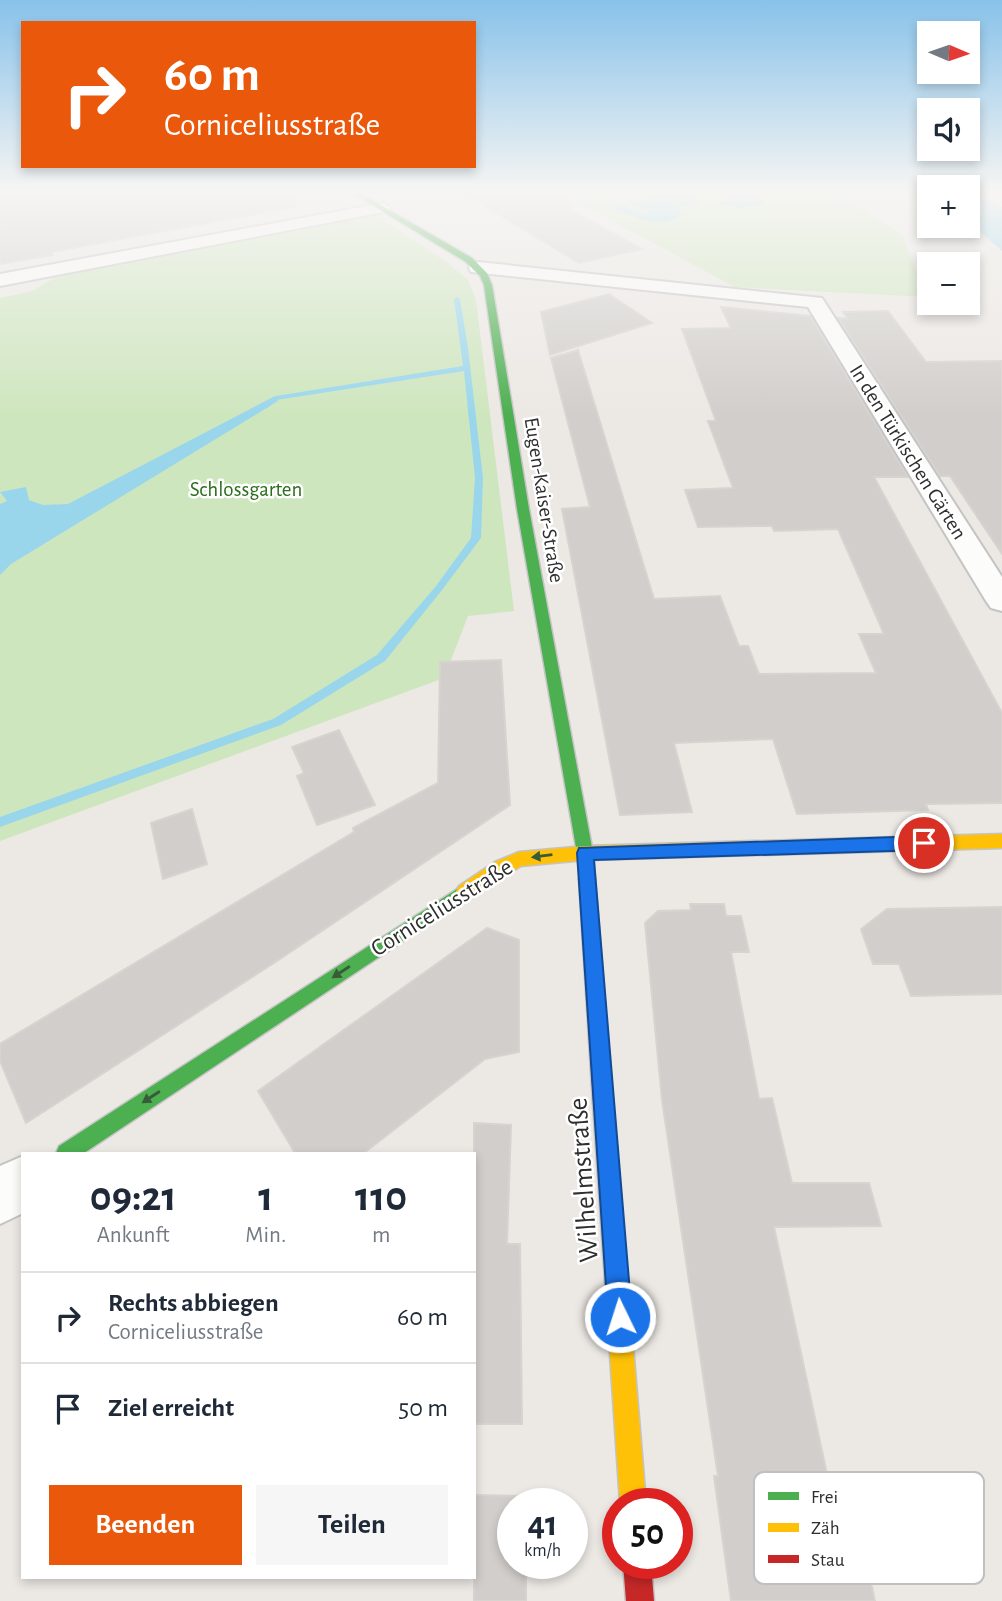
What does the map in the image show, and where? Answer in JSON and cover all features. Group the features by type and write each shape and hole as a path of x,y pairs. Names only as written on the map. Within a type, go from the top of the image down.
{"main road":[{"name":"Eugen-Kaiser-Straße","path":"478,268 488,285 492,300 523,509 585,853"},
{"name":"Corniceliusstraße","path":"68,1152 501,867 519,859 585,853 1002,841"},
{"name":"Wilhelmstraße","path":"585,853 632,1488"},
{"path":"638,1579 640,1601"}],"street":[{"path":"0,280 76,266"},
{"name":"In den Türkischen Gärten","path":"478,268 815,302 1002,601"},
{"path":"0,1197 21,1183"}],"green space":[{"name":"Schlossgarten","path":"110,266 451,266 468,280 476,300 514,611 468,616 444,678 0,841 0,298 33,291 57,276"},
{"path":"695,266 914,266 917,296 735,287"}],"water":[{"path":"275,396 278,401 11,564 0,575 0,504 7,501 0,492 26,487 29,500 43,505 68,504"}],"building":[{"path":"609,294 652,323 550,355 541,312"},
{"path":"721,307 810,316 908,477 874,477 1002,713 1002,803 926,804 928,810 797,814 773,739 674,743 692,812 620,815 562,509 590,507 551,358 578,350 654,599 720,596 739,646 748,646 759,674 876,673 859,634 884,634 838,529 774,531 772,526 698,527 685,490 733,488 708,421 716,421 682,329 731,328"},
{"path":"888,311 926,362 1002,361 1002,554 950,476 940,476 838,318 848,319 843,312"},
{"path":"501,660 510,805 277,961 26,1123 0,1061 0,1044 354,832 353,828 438,783 440,662"},
{"path":"339,730 375,805 317,825 297,776 304,773 292,747"},
{"path":"192,809 207,864 163,879 151,823"},
{"path":"690,904 724,904 726,916 741,916 749,952 731,952 759,1099 772,1098 792,1183 869,1183 881,1226 774,1227 827,1472 754,1472 754,1584 871,1584 875,1601 731,1601 714,1476 718,1476 662,1100 645,923 658,911 691,910"},
{"path":"1002,907 1002,994 911,996 899,964 873,964 861,929 887,909"},
{"path":"487,928 519,940 519,1052 485,1059 365,1152 294,1152 258,1091"},
{"path":"474,1123 511,1125 507,1244 520,1244 522,1424 476,1424"},
{"path":"476,1495 497,1495 497,1579 526,1579 526,1601 474,1601"}],"waterway":[{"path":"0,822 277,722 381,658 476,538 479,478 457,299"},
{"path":"276,398 467,368"}],"traffic: fast":[{"path":"475,266 484,275 488,285 523,509 585,853 587,879"},
{"path":"68,1152 465,891"}],"traffic: slow":[{"path":"465,891 501,867 519,859 585,853 1002,841"},
{"path":"603,1103 632,1488"}],"traffic: jam":[{"path":"587,879 603,1103"},
{"path":"638,1579 640,1601"}],"route":[{"path":"620,1317 585,853 924,843"}]}
